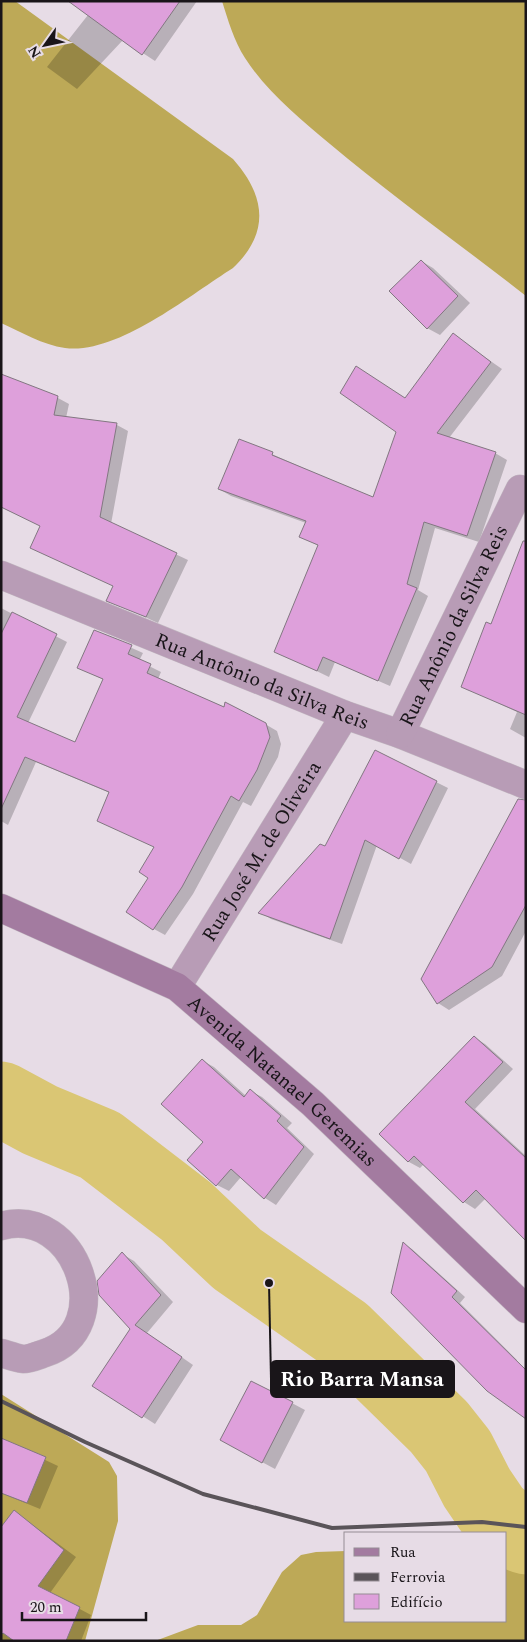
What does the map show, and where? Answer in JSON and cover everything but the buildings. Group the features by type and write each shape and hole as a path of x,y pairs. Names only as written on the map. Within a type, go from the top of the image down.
{"street":[{"name":"Rua Anônio da Silva Reis","path":"400,734 520,489"},
{"name":"Rua Antônio da Silva Reis","path":"1,574 345,715 400,734 526,785"},
{"name":"Rua José M. de Oliveira","path":"177,986 345,715"},
{"name":"Avenida Natanael Geremias","path":"1,908 177,986 313,1104 526,1309"},
{"path":"1,1226 8,1224 31,1226 52,1234 69,1250 80,1270 84,1293 81,1315 76,1330 63,1344 50,1351 24,1359 1,1353"}],"shaded area":[{"path":"1,1 15,1 233,159 252,186 257,200 259,214 254,241 233,268 152,321 130,333 107,342 85,348 65,348 40,341 1,323"},
{"path":"222,1 526,1 526,296 378,183 284,104 263,82 245,58 234,38"},
{"path":"1,1394 109,1462 117,1476 118,1521 85,1641 1,1641"},
{"path":"344,1551 344,1622 507,1622 507,1554 526,1557 526,1641 155,1641 198,1625 241,1625 257,1615 282,1572 301,1555 316,1552"}],"waterway":[{"path":"1,1099 40,1120 100,1145 186,1211 237,1259 343,1333 439,1427 458,1451 477,1488 494,1513 518,1534 526,1537"}],"railway":[{"path":"1,1401 85,1442 203,1494 332,1528 482,1522 526,1527"}],"place":[{"name":"Rio Barra Mansa","path":"269,1283"}]}
